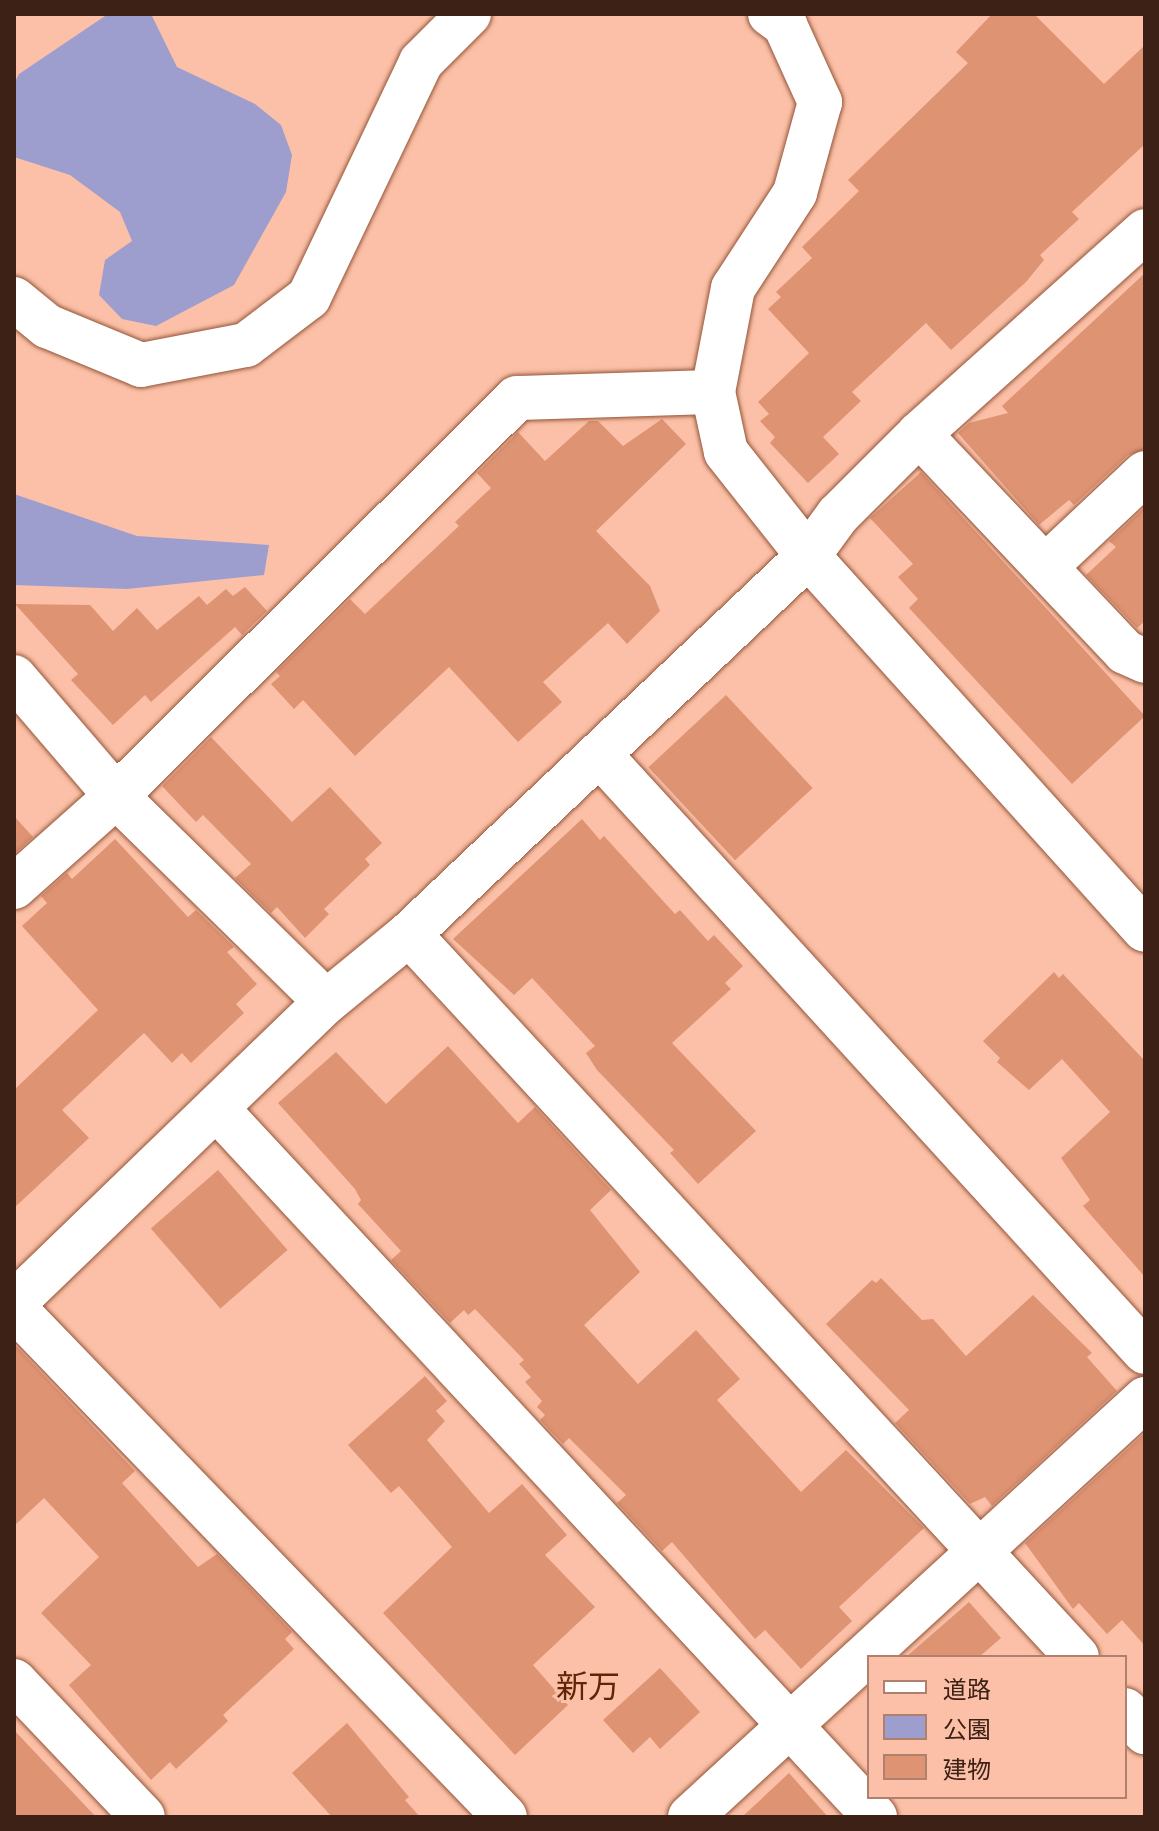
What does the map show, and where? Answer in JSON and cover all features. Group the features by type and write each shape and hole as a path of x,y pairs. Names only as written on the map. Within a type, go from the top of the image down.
{"street":[{"path":"14,299 47,326 141,365 246,345 309,297 421,62 469,14"},
{"path":"770,14 785,25 820,102 795,193 733,288 713,392 726,452 808,556 1145,930"},
{"path":"505,1817 14,1306 326,1002 409,934 808,556 838,515 919,434 1145,231"},
{"path":"14,887 116,796 517,398 713,392"},
{"path":"919,434 1125,652 1145,661"},
{"path":"1045,567 1145,473"},
{"path":"14,677 116,796 326,1002"},
{"path":"600,755 1145,1352"},
{"path":"409,934 1075,1655"},
{"path":"216,1108 875,1817"},
{"path":"690,1817 1145,1399"},
{"path":"14,1681 143,1817"},
{"path":"1127,1712 1145,1732"}],"green space":[{"path":"108,14 151,14 177,67 255,104 281,125 292,155 286,192 234,285 156,326 122,319 99,295 105,260 132,241 120,212 70,175 14,157 14,84 19,74"},
{"path":"14,494 137,536 269,545 264,575 127,589 14,585"}],"building":[{"path":"992,14 1034,14 1104,84 1145,45 1145,144 1072,212 1079,219 1040,255 1044,260 1026,282 951,350 926,323 852,392 861,401 823,437 839,454 808,483 770,443 775,437 760,421 769,414 758,402 809,353 768,309 781,297 776,292 812,258 802,247 859,191 848,180 968,63 956,52"},
{"path":"1145,273 1145,449 1128,455 1074,505 1069,500 1039,525 958,433 969,423 1008,413 1002,406"},
{"path":"662,419 686,444 596,531 650,586 660,611 627,644 608,623 543,682 562,702 518,742 449,667 355,756 303,700 294,709 271,684 280,676 276,672 350,599 365,614 459,526 455,522 491,488 477,473 518,432 545,461 589,421 598,421 623,446"},
{"path":"921,472 1145,716 1072,784 909,608 918,599 898,577 913,564 870,518"},
{"path":"1145,507 1145,621 1137,628 1086,575 1116,547 1109,541"},
{"path":"245,587 267,611 242,635 235,627 151,702 145,695 113,725 71,680 78,674 15,604 90,605 113,631 137,608 157,630 199,596 207,605 226,589 233,596"},
{"path":"726,695 813,788 735,860 648,767"},
{"path":"211,737 292,822 330,787 382,843 365,859 370,865 324,909 329,914 305,938 277,907 271,913 235,878 251,864 203,815 196,822 162,786"},
{"path":"14,816 33,837 14,854"},
{"path":"582,819 600,840 604,836 675,914 680,910 708,941 714,935 743,966 725,983 731,989 672,1043 756,1131 698,1184 670,1153 674,1150 597,1070 586,1053 595,1046 532,978 514,995 453,939"},
{"path":"115,839 188,917 196,910 234,947 227,952 257,984 236,1004 244,1013 191,1063 182,1053 172,1063 144,1033 62,1110 89,1138 14,1208 14,1090 98,1010 22,926 47,903 41,896 67,873 72,879"},
{"path":"1054,972 1059,978 1063,974 1145,1061 1145,1277 1083,1206 1090,1200 1061,1158 1110,1112 1062,1059 1029,1090 997,1062 1000,1058 983,1041"},
{"path":"448,1046 518,1123 535,1107 611,1190 590,1210 640,1272 584,1325 638,1384 696,1330 740,1379 717,1400 801,1492 846,1450 924,1528 839,1607 852,1621 801,1669 765,1630 755,1639 672,1542 662,1551 617,1503 626,1495 569,1438 563,1444 540,1420 545,1415 537,1407 542,1401 525,1382 531,1377 519,1364 524,1360 475,1309 468,1315 464,1310 450,1323 391,1260 401,1251 358,1204 361,1200 355,1189 278,1103 336,1052 386,1104"},
{"path":"218,1170 288,1250 220,1308 151,1228"},
{"path":"881,1278 922,1320 933,1319 966,1356 1033,1295 1092,1353 1087,1357 1117,1391 992,1506 985,1497 970,1504 895,1423 909,1410 826,1324 872,1280 876,1283"},
{"path":"14,1344 135,1471 122,1483 198,1567 217,1554 292,1632 285,1639 294,1649 223,1715 228,1721 176,1769 170,1762 151,1780 69,1685 91,1665 41,1613 99,1557 44,1498 14,1526"},
{"path":"425,1376 447,1401 436,1411 445,1421 427,1440 489,1513 522,1484 567,1535 545,1555 595,1607 533,1665 568,1705 515,1755 383,1613 452,1547 399,1486 391,1493 348,1445"},
{"path":"1145,1433 1145,1646 1122,1620 1107,1634 1079,1603 1073,1609 1025,1543"},
{"path":"969,1602 1001,1638 981,1655 908,1655"},
{"path":"660,1668 700,1712 660,1749 650,1737 633,1753 603,1720"},
{"path":"347,1723 409,1797 405,1800 420,1817 332,1817 292,1773"},
{"path":"14,1730 96,1817 14,1817"},
{"path":"789,1773 828,1817 742,1817"}],"district":[{"name":"新万","path":"588,1687"}]}
